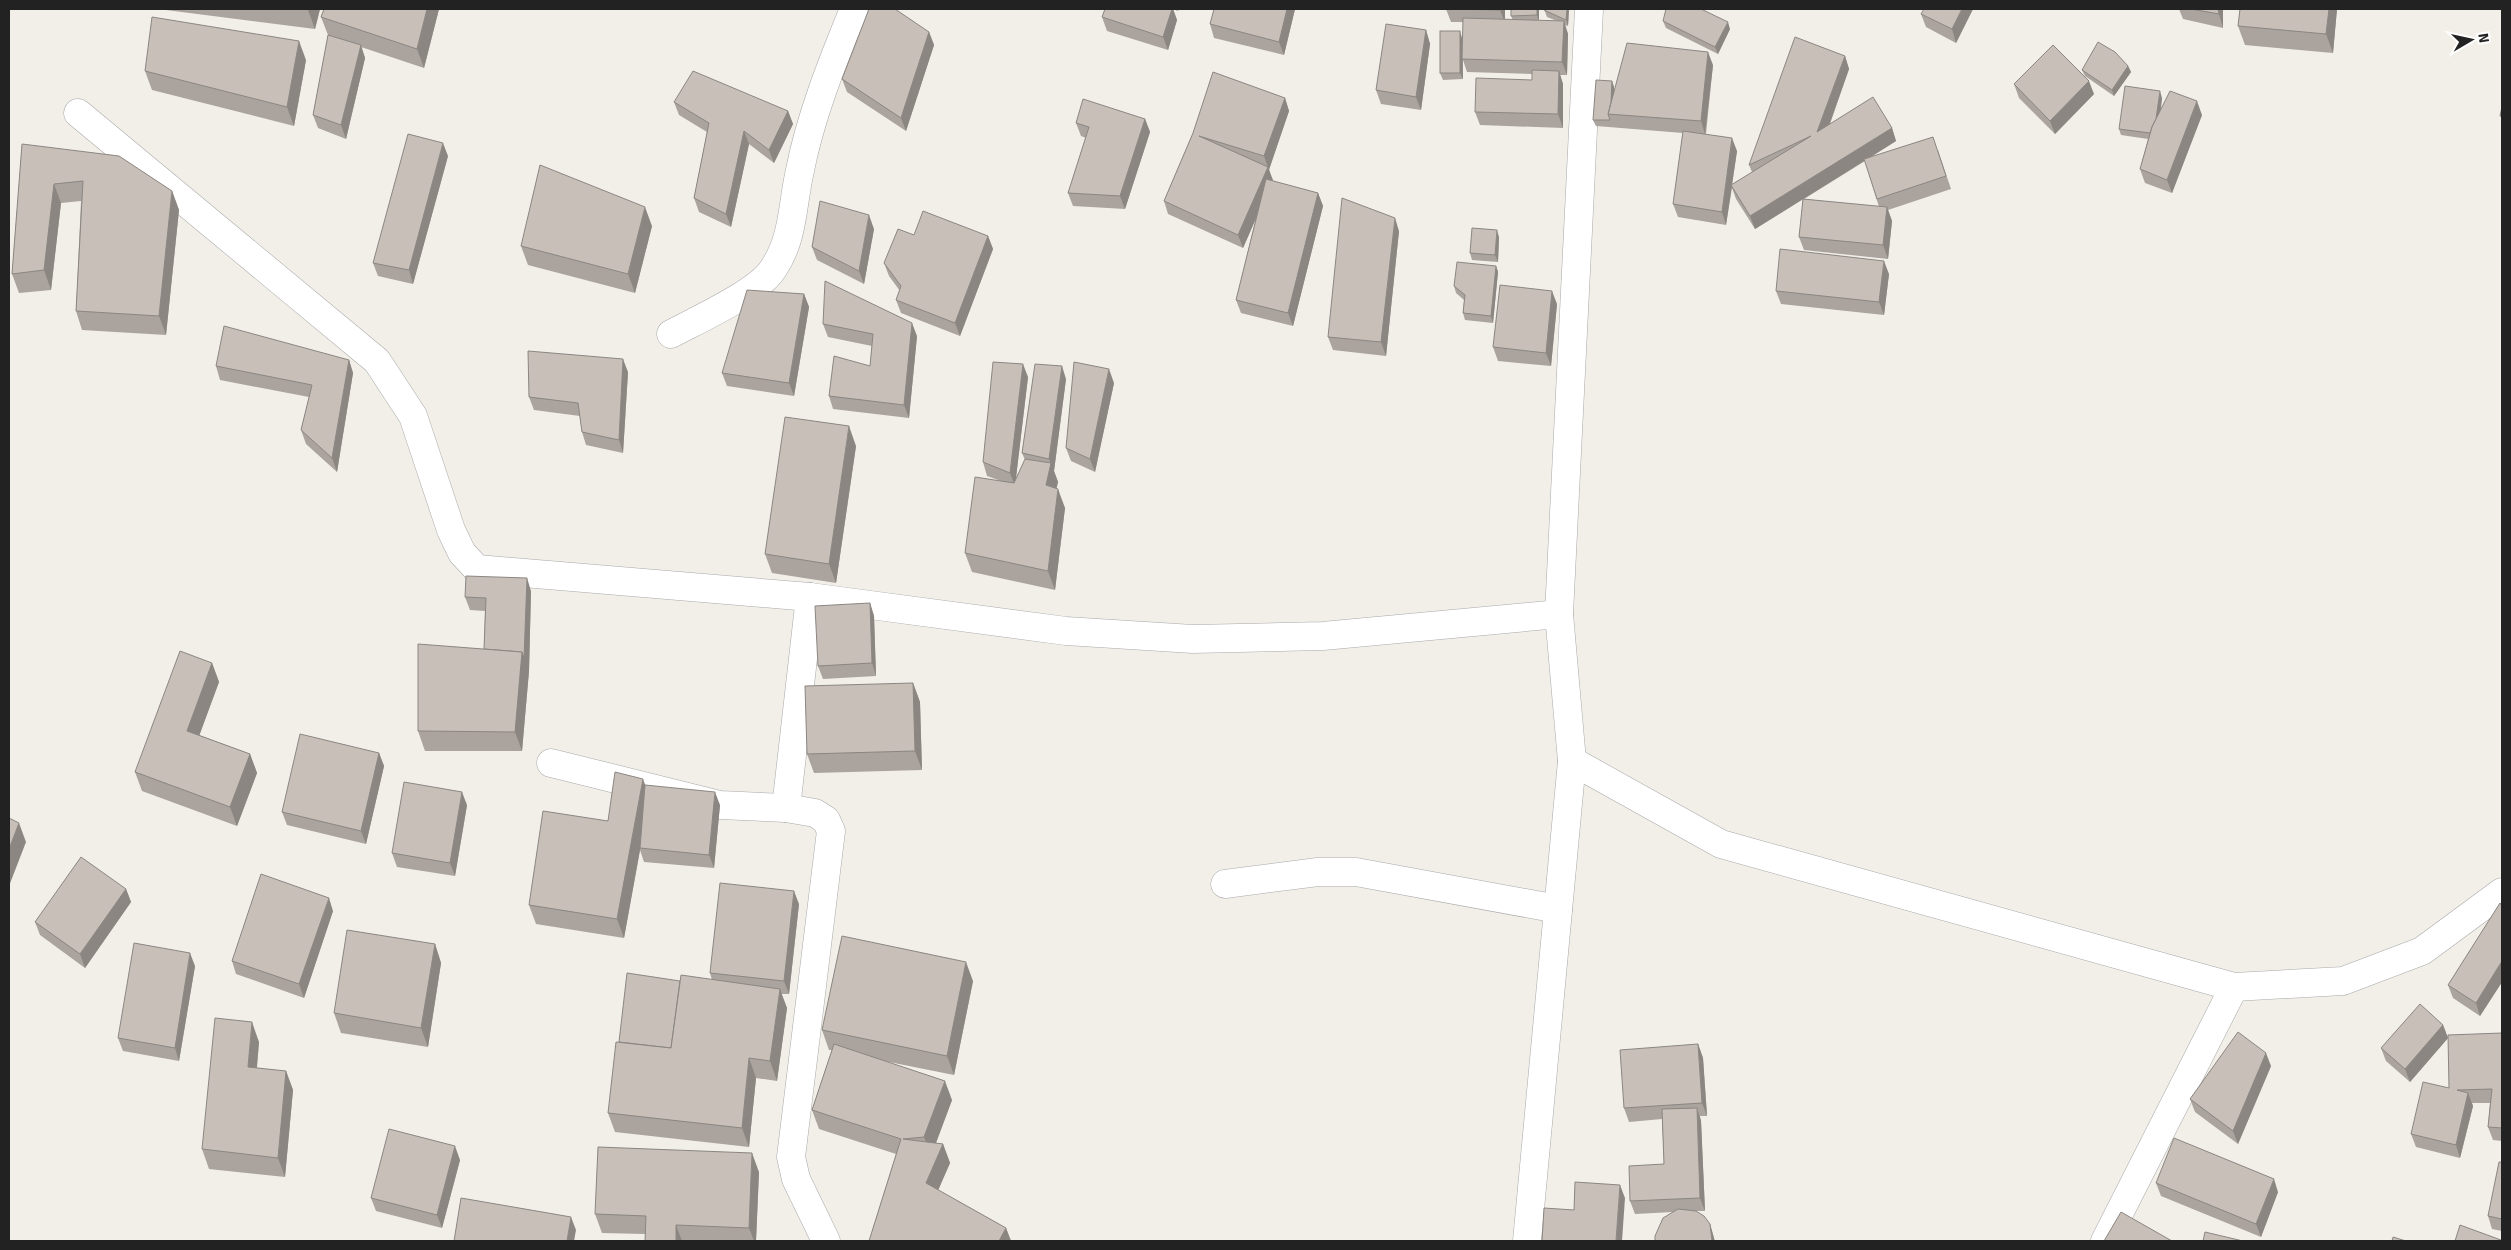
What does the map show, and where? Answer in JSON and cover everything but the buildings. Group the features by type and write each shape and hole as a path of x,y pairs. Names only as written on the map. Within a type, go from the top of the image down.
{"street":[{"path":"671,334 751,289 773,270 792,230 799,174 824,83 854,9"},
{"path":"1527,1241 1572,761 1559,614 1588,9"},
{"path":"78,113 377,361 413,416 451,530 462,553 477,569 810,597 1066,631 1193,639 1323,636 1559,614"},
{"path":"786,808 810,597"},
{"path":"1572,761 1721,844 2234,987 2343,981 2422,951 2502,892"},
{"path":"550,763 720,805 786,808 814,813 826,820 831,831 791,1156 796,1179 826,1241"},
{"path":"1225,884 1318,872 1356,872 1558,909"},
{"path":"2105,1241 2234,987"}]}
